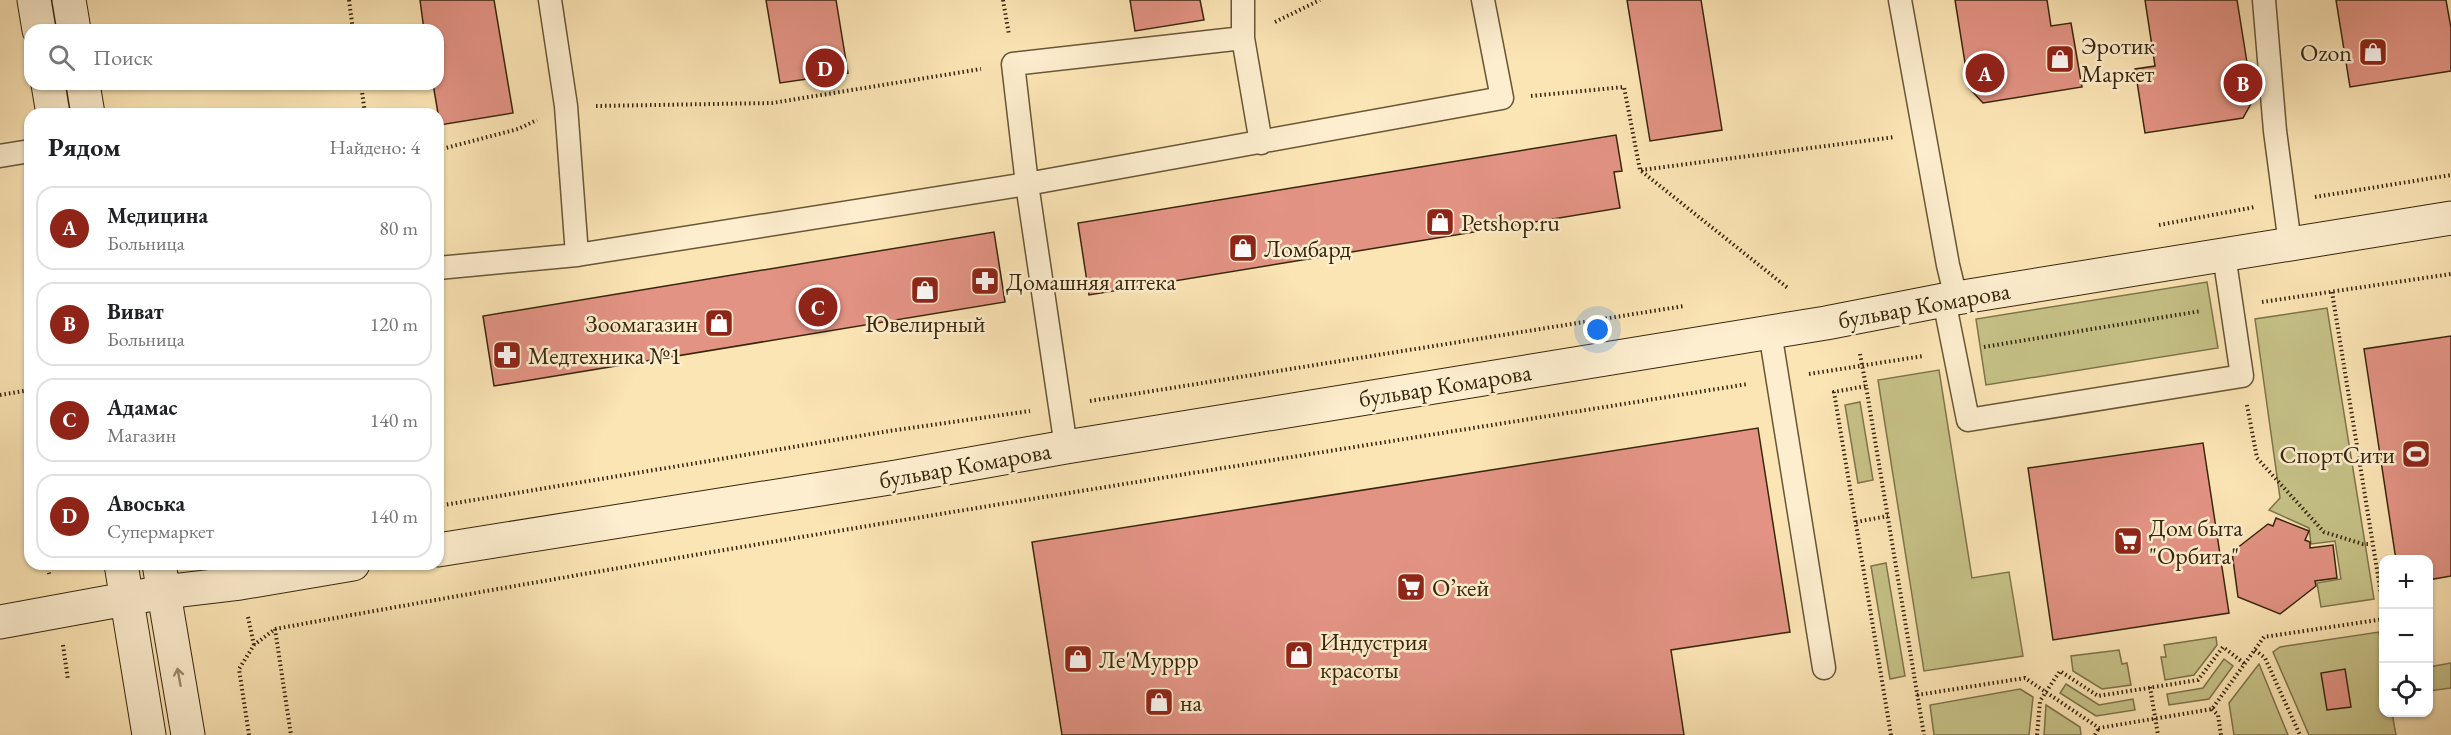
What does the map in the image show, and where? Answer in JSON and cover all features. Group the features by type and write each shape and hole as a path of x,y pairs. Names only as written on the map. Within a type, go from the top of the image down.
{"street":[{"path":"34,0 38,24"},
{"path":"69,0 73,24"},
{"path":"49,90 52,108"},
{"path":"84,90 87,108"},
{"name":"бульвар Комарова","path":"444,549 884,479 1770,332 1950,299 2451,218"},
{"path":"122,570 149,735"},
{"path":"0,622 125,600 161,578 240,583 317,570"},
{"path":"161,578 188,735"}],"lane":[{"path":"550,0 566,106 577,255"},
{"path":"1243,0 1243,38 1261,143"},
{"path":"444,267 577,255 1027,184 1502,98 1483,0"},
{"path":"1900,0 1948,265 1954,351 1968,420 2242,376 2224,255"},
{"path":"2264,0 2275,131 2290,244"},
{"path":"1066,447 1027,184 1013,64 1243,38"},
{"path":"0,156 24,152"},
{"path":"1770,332 1824,668"}],"path":[{"path":"350,0 352,24"},
{"path":"1243,38 1320,0"},
{"path":"444,148 518,129 566,106 772,103 1013,64"},
{"path":"1502,98 1624,87 1640,170 1789,289"},
{"path":"362,90 363,108"},
{"path":"1640,170 1924,133"},
{"path":"2157,226 2451,175"},
{"path":"249,735 239,669 254,645 275,629 494,589 939,514 1954,351 2451,274"},
{"path":"1777,291 1799,288"},
{"path":"2332,292 2383,609"},
{"path":"444,505 889,431 1061,406 1695,304"},
{"path":"2242,376 2257,458 2324,532 2363,544 2371,544"},
{"path":"1891,735 1834,392 1866,386 1924,735"},
{"path":"0,395 24,391"},
{"path":"1856,522 1888,516"},
{"path":"1917,694 2025,678 2099,728 2156,719 2212,709 2264,637 2379,620"},
{"path":"275,629 291,735"},
{"path":"2037,735 2040,701 2060,672 2098,696 2198,680 2223,647 2245,664"},
{"path":"2255,650 2265,658 2300,735"},
{"path":"2150,687 2158,735"},
{"path":"2212,709 2218,715 2222,735"},
{"path":"2095,735 2099,728"}],"shaded area":[{"path":"2207,282 2218,348 1986,385 1976,319"},
{"path":"2327,308 2374,599 2321,607 2317,583 2341,579 2335,541 2311,544 2309,528 2269,510 2280,498 2255,319"},
{"path":"1939,370 1972,578 2009,572 2023,656 1924,671 1878,380"},
{"path":"1860,402 1873,480 1858,483 1845,405"},
{"path":"1886,563 1905,676 1890,679 1871,566"},
{"path":"2379,632 2379,717 2393,717 2396,735 2309,735 2273,652 2280,647"},
{"path":"2216,637 2217,645 2194,675 2165,680 2161,657 2166,657 2164,645"},
{"path":"2119,650 2122,664 2127,663 2131,685 2102,689 2073,671 2071,656"},
{"path":"2224,659 2233,666 2209,699 2169,705 2167,694 2203,688"},
{"path":"2451,663 2451,688 2433,690 2433,666"},
{"path":"2259,664 2288,735 2234,735 2229,703"},
{"path":"2066,684 2099,705 2133,699 2135,710 2096,716 2060,693"},
{"path":"2020,689 2033,697 2029,735 1934,735 1930,705"},
{"path":"2046,705 2080,727 2081,735 2044,735"}],"building":[{"path":"420,0 494,0 513,113 444,124 444,108 437,108 434,90 444,90 444,24 423,24"},
{"path":"766,0 836,0 848,73 780,83"},
{"path":"1130,0 1200,0 1204,20 1135,31"},
{"path":"1627,0 1701,0 1722,130 1650,141"},
{"path":"1955,0 2047,0 2051,26 2071,23 2082,87 1983,103 1969,88"},
{"path":"2145,0 2237,0 2253,100 2243,118 2145,133 2135,69 2155,66"},
{"path":"2336,0 2446,0 2451,28 2451,71 2350,87"},
{"path":"1616,135 1622,171 1614,172 1620,208 1089,295 1078,223"},
{"path":"994,232 1005,302 494,386 483,316"},
{"name":"СпортСити","path":"2451,336 2451,576 2433,579 2433,555 2395,555 2364,349"},
{"name":"О’кей","path":"1758,428 1790,632 1671,650 1684,735 1062,735 1032,542"},
{"name":"Дом быта \"Орбита\"","path":"2203,443 2229,613 2053,640 2028,468"},
{"path":"2276,518 2309,531 2305,540 2310,542 2310,548 2333,545 2337,578 2315,581 2316,586 2280,614 2238,597 2232,552 2268,524 2273,526"},
{"path":"2345,669 2351,707 2327,710 2321,673"}],"place":[{"name":"Ozon","path":"2373,52"},
{"name":"Эротик Маркет","path":"2060,59"},
{"name":"Авоська","path":"825,68"},
{"name":"Медицина","path":"1985,73"},
{"name":"Виват","path":"2243,83"},
{"name":"Petshop.ru","path":"1440,222"},
{"name":"Ломбард","path":"1243,248"},
{"name":"Домашняя аптека","path":"985,281"},
{"name":"Ювелирный","path":"925,290"},
{"name":"Адамас","path":"818,307"},
{"name":"Зоомагазин","path":"719,323"},
{"name":"Медтехника №1","path":"507,355"},
{"name":"СпортСити","path":"2416,454"},
{"name":"Дом быта \"Орбита\"","path":"2128,541"},
{"name":"О’кей","path":"1411,587"},
{"name":"Индустрия красоты","path":"1299,655"},
{"name":"Ле'Муррр","path":"1078,659"},
{"name":"на","path":"1159,702"}]}
